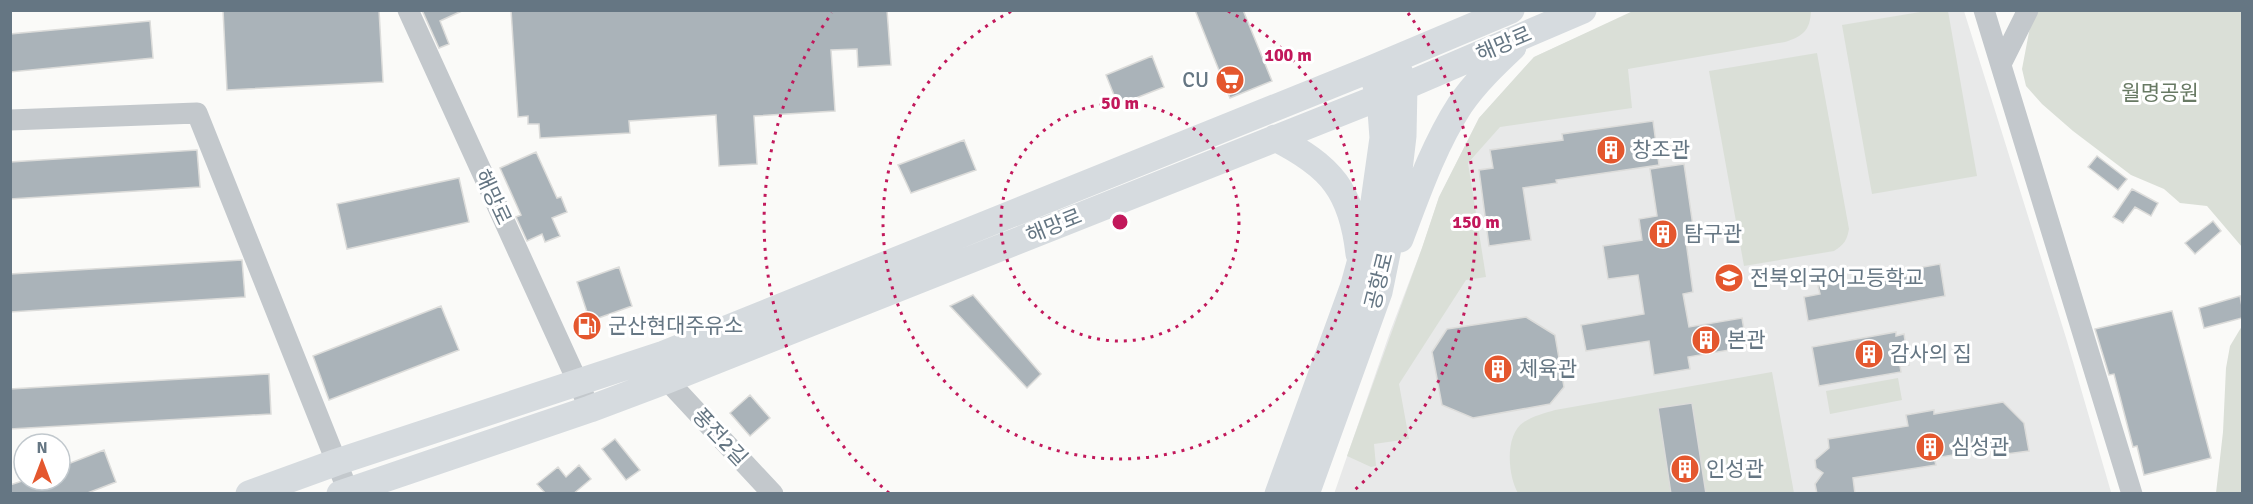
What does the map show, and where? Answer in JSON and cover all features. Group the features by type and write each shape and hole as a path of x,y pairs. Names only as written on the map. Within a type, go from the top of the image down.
{"main road":[{"name":"해망로","path":"249,494 336,462 664,354 1371,69 1511,10"},
{"name":"해망로","path":"344,492 590,409 667,380 1392,91 1583,10"},
{"path":"1379,292 1440,141 1461,104 1487,71 1527,34"},
{"name":"공항로","path":"1278,494 1354,285 1371,223 1395,59"},
{"name":"공항로","path":"1306,494 1379,292 1392,230 1402,147 1392,91 1371,69"},
{"path":"1275,138 1304,153 1325,169 1338,187 1349,206 1356,227 1360,262"}],"street":[{"name":"해망로","path":"408,10 590,409"},
{"path":"1984,10 2132,494"},
{"path":"2001,64 2028,10"},
{"path":"10,120 197,112 336,462 344,492"},
{"name":"풍전2길","path":"667,380 773,494"}],"shaded area":[{"name":"전북외국어고등학교","path":"1635,11 1964,11 2067,341 2111,492 1334,494 1439,197 1479,118 1534,57"}],"green space":[{"path":"1635,10 1811,11 1809,23 1804,32 1785,42 1628,69 1632,108 1500,127 1468,163 1486,277 1466,280 1399,384 1409,439 1374,444 1376,466 1371,467 1347,456 1439,197 1479,118 1534,57"},
{"path":"1926,11 1948,11 1977,176 1872,194 1842,25"},
{"name":"월명공원","path":"2033,11 2242,11 2242,247 2207,206 2180,203 2164,189 2131,175 2073,131 2042,104 2026,86 2022,69"},
{"path":"1817,53 1849,229 1847,236 1843,244 1834,251 1744,266 1709,71"},
{"path":"2242,326 2242,493 2216,493 2223,432 2226,368 2230,346"},
{"path":"1772,372 1794,493 1518,493 1510,466 1511,446 1518,428 1531,418 1555,410"},
{"path":"1898,378 1902,400 1830,414 1826,391"}],"building":[{"path":"223,10 379,10 383,82 227,90"},
{"path":"422,10 464,10 440,21 449,44 439,48"},
{"path":"511,10 887,10 891,65 858,67 857,49 831,50 835,111 754,116 757,164 719,166 716,115 629,121 630,133 540,138 539,124 528,124 528,116 518,117"},
{"path":"1195,10 1243,10 1272,81 1230,98"},
{"path":"150,21 153,58 10,72 10,34"},
{"path":"1152,56 1164,87 1118,105 1106,75"},
{"path":"1653,121 1659,165 1556,180 1557,183 1523,188 1531,240 1489,246 1479,170 1493,168 1490,150 1563,140 1562,134"},
{"path":"964,140 976,170 911,193 898,165"},
{"path":"197,150 200,187 10,199 10,162"},
{"path":"536,152 557,198 561,197 567,212 552,218 560,236 545,242 542,234 527,241 516,217 521,215 500,168"},
{"path":"2097,156 2127,179 2118,190 2088,167"},
{"path":"1684,164 1693,226 1684,227 1693,292 1683,294 1689,327 1742,318 1747,347 1688,357 1690,369 1654,375 1649,341 1586,351 1581,325 1644,314 1638,275 1608,279 1603,246 1642,240 1639,219 1657,216 1650,169"},
{"path":"459,178 469,222 347,249 337,204"},
{"path":"2132,189 2158,203 2151,216 2135,207 2123,223 2113,217"},
{"path":"2213,221 2221,231 2195,254 2185,243"},
{"path":"242,260 245,297 10,312 10,274"},
{"path":"1940,264 1945,296 1808,321 1804,297 1820,294 1818,286"},
{"path":"619,267 632,306 590,321 577,282"},
{"path":"973,295 1041,374 1027,388 950,306"},
{"path":"2240,296 2242,318 2204,328 2199,308"},
{"path":"441,306 459,350 329,400 313,356"},
{"path":"2172,311 2211,458 2144,475 2137,446 2133,447 2114,374 2109,375 2095,329"},
{"name":"체육관","path":"1526,317 1555,335 1564,387 1550,404 1473,418 1442,405 1432,352 1447,329"},
{"name":"감사의 집","path":"1896,332 1896,336 1904,334 1909,365 1900,366 1901,372 1819,386 1812,347"},
{"path":"269,374 271,414 10,429 10,389"},
{"path":"750,395 770,418 750,436 730,413"},
{"name":"심성관","path":"2003,402 2024,423 2029,451 1991,456 1990,449 1934,458 1936,465 1853,478 1855,494 1817,494 1815,484 1823,473 1816,468 1815,460 1829,448 1828,439 1908,426 1906,415 1934,410 1934,414"},
{"name":"인성관","path":"1692,403 1706,494 1671,494 1658,408"},
{"path":"615,439 640,470 626,480 602,449"},
{"path":"104,450 116,482 85,494 10,494 10,485 12,484 12,492 72,492 72,462"},
{"path":"579,465 591,479 573,494 546,494 537,484 558,467 566,477"}],"place":[{"name":"CU","path":"1230,80"},
{"name":"창조관","path":"1611,150"},
{"name":"탐구관","path":"1663,234"},
{"name":"전북외국어고등학교","path":"1729,278"},
{"name":"군산현대주유소","path":"587,326"},
{"name":"본관","path":"1706,340"},
{"name":"감사의 집","path":"1869,354"},
{"name":"체육관","path":"1498,369"},
{"name":"심성관","path":"1930,447"},
{"name":"인성관","path":"1685,469"}]}
